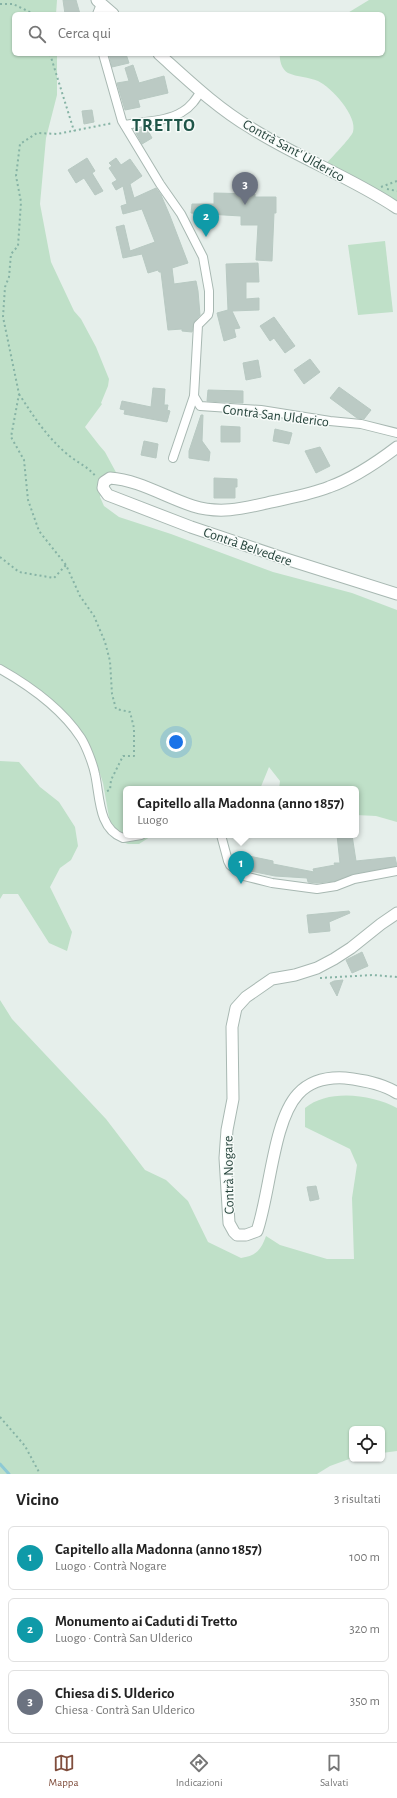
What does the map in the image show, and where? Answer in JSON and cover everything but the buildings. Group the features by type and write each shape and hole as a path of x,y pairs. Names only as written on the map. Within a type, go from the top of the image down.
{"street":[{"path":"99,6 110,12"},
{"path":"104,56 124,123 160,184 181,214 203,257 209,291 208,315 198,325 194,396 173,458"},
{"name":"Contrà Sant' Ulderico","path":"161,56 201,92 250,128 368,190 397,208"},
{"path":"124,123 161,120 182,112 192,104 201,92"},
{"name":"Contrà San Ulderico","path":"194,396 200,406 261,410 330,421 361,424 397,433"},
{"path":"103,488 104,482 110,478 119,479 134,483 192,506 217,512 237,511 329,488 371,466 397,447"},
{"name":"Contrà Belvedere","path":"103,488 108,494 191,527 397,594"},
{"path":"0,669 39,695 70,724 81,739 95,774 103,817 115,833 123,837"},
{"path":"222,838 230,865 244,876 272,882 317,889 336,886 354,879 397,871"},
{"name":"Contrà Nogare","path":"397,913 334,959 317,968 272,980 246,997 236,1008 232,1027 234,1099 227,1130 225,1158 228,1223 234,1232 238,1235 246,1235 257,1230 264,1212 282,1123 297,1095 311,1084 323,1079 339,1078 355,1079 389,1087 397,1093"}],"path":[{"path":"0,4 13,4 30,12"},
{"path":"51,56 74,131"},
{"path":"103,488 92,472 68,455 41,428 19,394 3,317 5,288 9,277 11,254 18,246 21,202 16,176 20,144 37,133 57,134 124,123"},
{"path":"376,188 397,181"},
{"path":"19,394 11,437 24,460 28,500 39,531 66,565 80,596 94,616 110,661 112,694 116,709 130,712 134,728 134,756 123,756 111,780 110,790 98,792"},
{"path":"0,557 19,572 54,578 66,565"},
{"path":"319,978 374,975 397,977"},
{"path":"0,1417 25,1446 40,1474"}],"green space":[{"path":"0,0 57,0 56,12 12,12 12,56 57,56 57,95 46,138 40,204 51,262 74,311 81,319 96,347 109,379 108,386 101,403 102,404 85,427 105,452 118,476 104,486 100,497 104,506 119,517 171,534 273,572 352,593 397,610 397,822 376,816 359,815 359,786 279,786 280,781 269,767 261,786 123,786 123,838 148,838 139,844 128,844 123,842 110,823 103,783 96,761 82,734 0,667"},
{"path":"369,0 397,0 397,208 325,165 353,132 353,125 348,110 330,89 323,84 318,81 288,73 281,65 280,56 385,56 385,12 349,12"},
{"path":"385,241 393,312 358,315 348,245"},
{"path":"0,761 19,762 40,787 59,802 75,827 78,846 71,860 60,868 50,887 72,932 67,951 49,943 18,894 3,894 0,899"},
{"path":"0,1000 12,1019 106,1119 145,1170 166,1180 188,1201 208,1242 241,1258 251,1256 257,1252 266,1236 280,1245 327,1259 354,1259 352,1198 357,1165 350,1149 305,1127 305,1108 314,1102 325,1098 350,1096 375,1099 397,1108 397,1451 385,1453 385,1426 349,1426 349,1459 330,1466 317,1474 0,1474"}],"waterway":[{"path":"0,1464 9,1474"}],"place":[{"name":"Chiesa di S. Ulderico","path":"245,205"},
{"name":"Monumento ai Caduti di Tretto","path":"206,237"},
{"name":"Capitello alla Madonna (anno 1857)","path":"241,884"}],"district":[{"name":"TRETTO","path":"164,125"}]}
